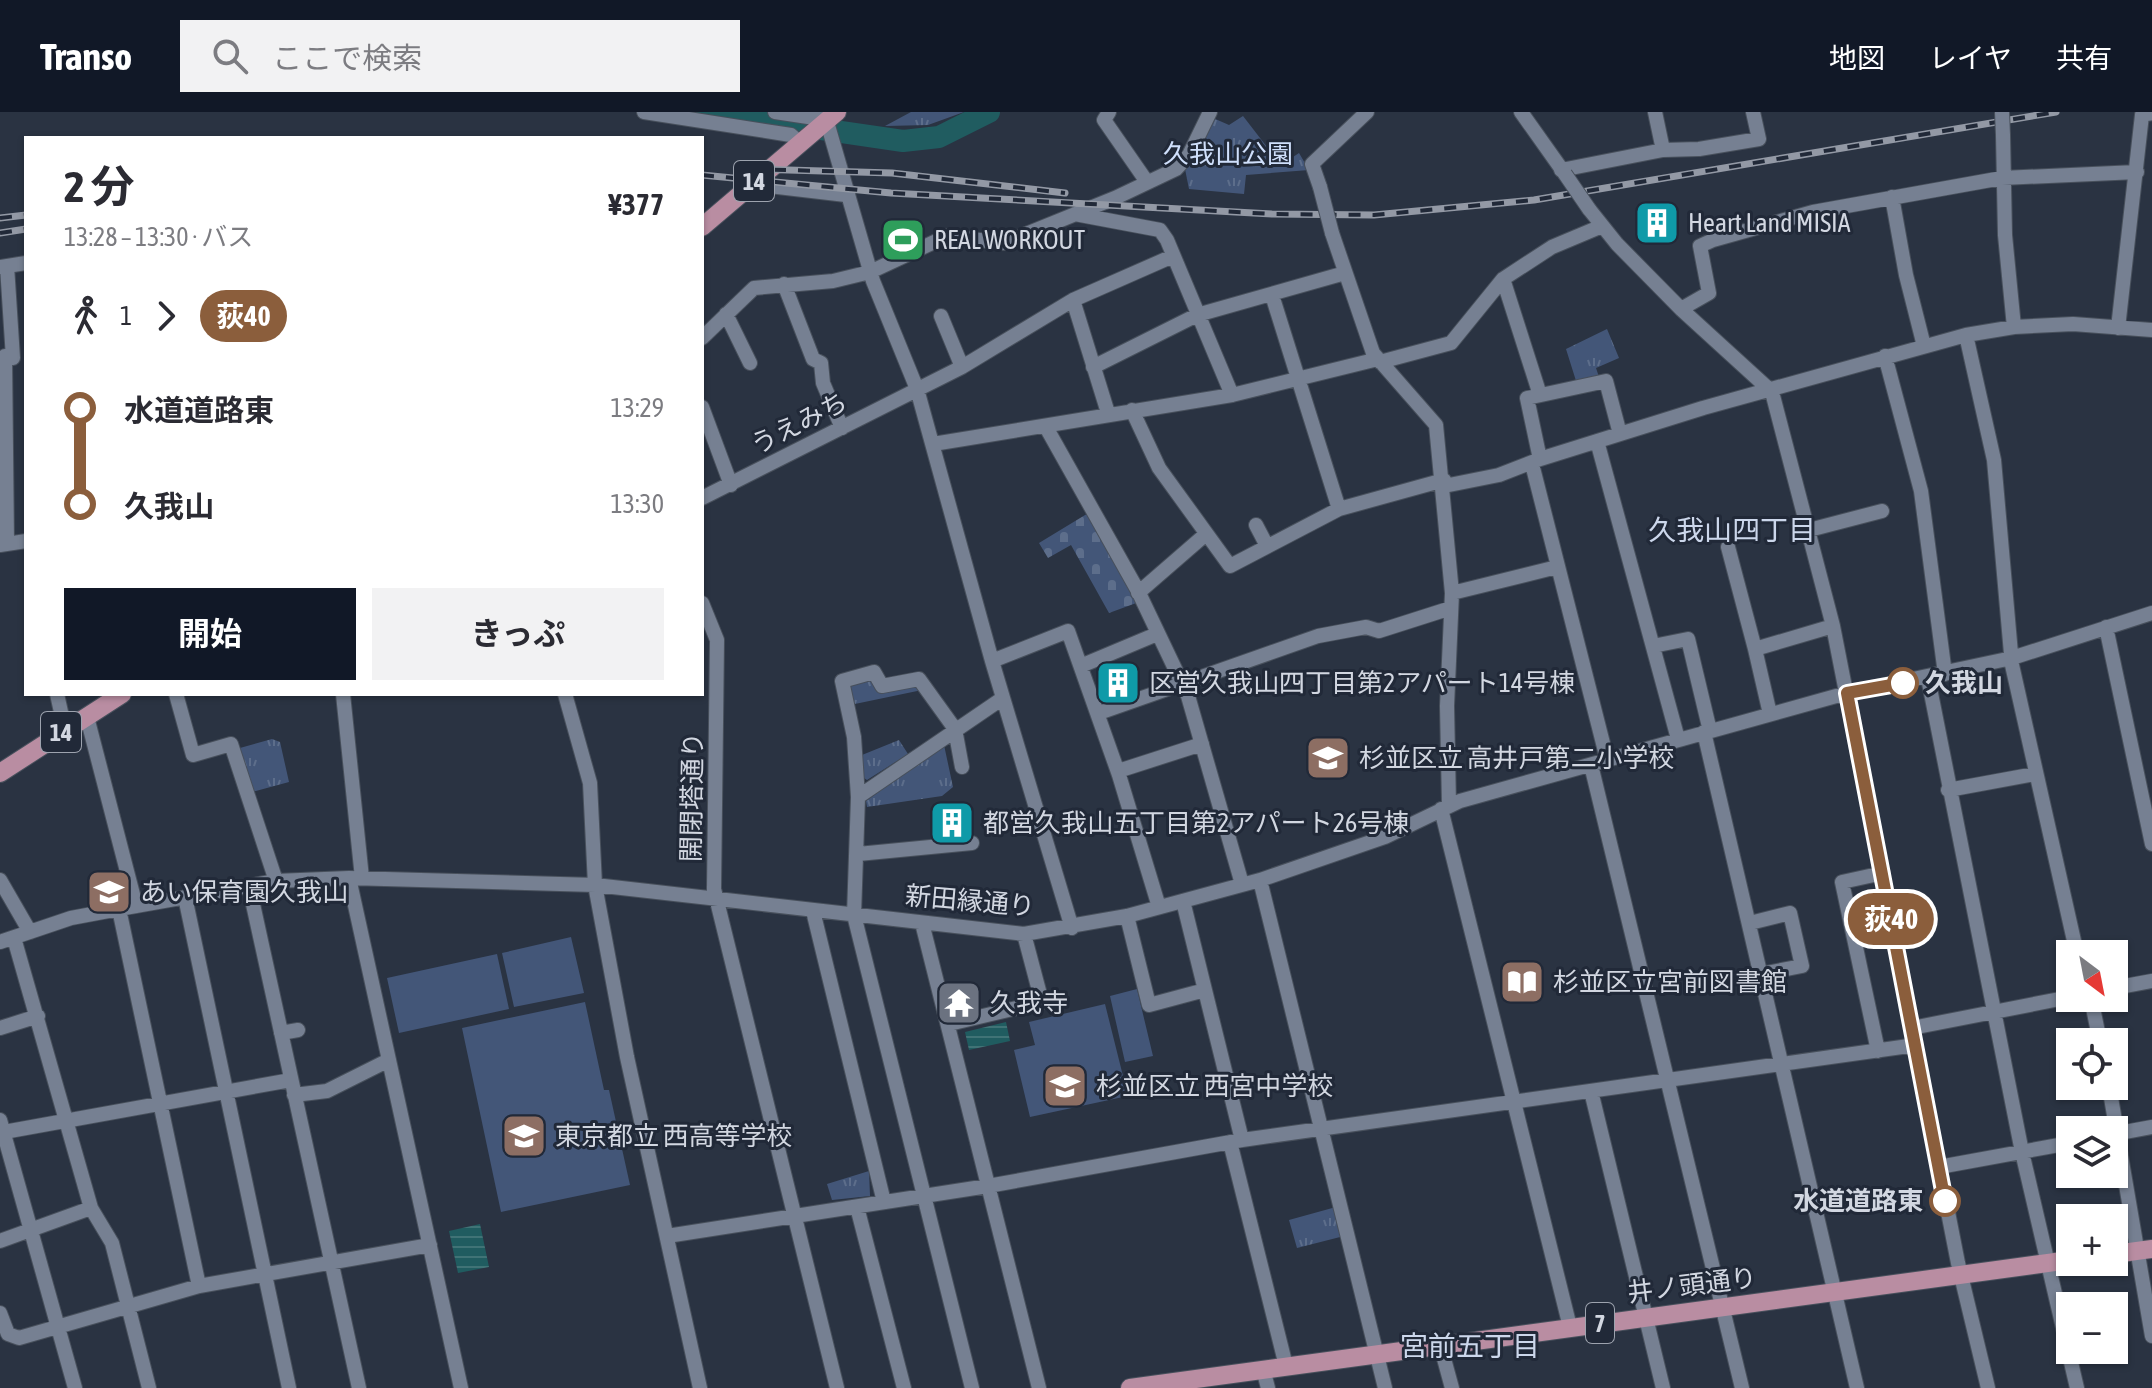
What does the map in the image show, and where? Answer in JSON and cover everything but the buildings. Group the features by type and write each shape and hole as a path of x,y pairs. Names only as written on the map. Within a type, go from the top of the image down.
{"main road":[{"name":"14","path":"704,225 828,118"},
{"name":"14","path":"0,773 118,696"},
{"name":"井ノ頭通り","path":"1139,1387 1208,1382 1263,1369 2056,1261"}],"street":[{"path":"644,112 803,139"},
{"path":"775,112 828,118 846,195 870,272 917,389 992,661 1072,928"},
{"path":"1109,112 1104,120 1147,182"},
{"path":"704,336 754,288 833,281 870,272 937,238 962,235 1004,243 1037,232 1071,213 1176,169 1189,155 1210,112"},
{"path":"1367,112 1312,164 1358,317 1379,361 1435,420 1444,483 1452,601 1445,807 1570,1327"},
{"path":"1521,112 1602,226 1681,309 1768,389 1833,626 1939,1167 1988,1388"},
{"path":"1655,112 1663,150"},
{"path":"1563,172 1663,150 1699,149 1759,139 1753,112"},
{"path":"2002,112 2002,178 2014,327"},
{"path":"2118,328 2142,115 2152,113"},
{"path":"1681,309 1709,293 1700,246 1813,212 2002,178 2137,172"},
{"path":"751,184 846,195"},
{"path":"1892,197 1906,275 1924,346"},
{"path":"1071,213 1160,230 1232,395"},
{"path":"933,444 1232,395 1451,343 1503,279 1552,247 1602,226"},
{"name":"うえみち","path":"704,497 962,367 1073,300 1173,256"},
{"path":"24,263 4,266 11,358 3,545 24,546"},
{"path":"1093,367 1197,315 1345,273"},
{"path":"1503,279 1540,395"},
{"path":"784,284 813,359 821,363 823,383 842,428"},
{"path":"1272,295 1301,379 1339,509"},
{"path":"1073,300 1108,413"},
{"path":"726,314 750,363"},
{"path":"941,316 962,367"},
{"path":"1132,410 1159,468 1230,566 1339,509 1444,483 1499,475 1597,441 1768,389 1966,335 2014,327 2073,324 2152,330"},
{"path":"1966,335 1994,460 2012,658 2074,940"},
{"path":"1885,356 1921,491 1945,674"},
{"path":"1607,759 1557,567 1527,398 1606,381 1620,434"},
{"path":"704,412 731,485"},
{"path":"1046,427 1138,593 1182,682 1242,884"},
{"path":"1597,441 1678,739"},
{"path":"1809,530 1882,511"},
{"path":"1256,525 1267,546"},
{"path":"1138,593 1206,534"},
{"path":"1728,547 1770,714"},
{"path":"1099,713 1318,636 1366,627 1379,631 1452,601 1557,567"},
{"name":"開閉塔通り","path":"704,608 717,640 714,889 837,1388"},
{"name":"新田縁通り","path":"7,940 71,918 185,897 276,881 356,878 595,885 1024,934 1072,928 1260,880 1385,837 1445,807 1607,759 1847,693 2012,658 2152,613"},
{"path":"1755,649 1833,626"},
{"path":"2106,627 2152,844"},
{"path":"992,661 1068,631 1099,713 1159,907"},
{"path":"1083,665 1157,634"},
{"path":"1653,646 1688,639 1761,974 1857,1388"},
{"path":"962,767 955,729 919,679 882,686 874,672 842,681 854,737 858,797 854,915 972,1388"},
{"path":"1928,678 2022,1152 2077,1388"},
{"path":"57,696 65,730"},
{"path":"177,696 193,755 231,744 276,881"},
{"path":"343,696 356,878 389,1060 461,1388"},
{"path":"566,696 590,783 595,885 700,1388"},
{"path":"858,797 1003,698"},
{"path":"87,717 136,906"},
{"path":"1118,771 1202,744"},
{"path":"1591,765 1742,1388"},
{"path":"1948,790 2035,774"},
{"path":"858,854 972,843"},
{"path":"1878,1051 1842,882 1883,873"},
{"path":"0,880 30,932"},
{"path":"1260,880 1385,1388"},
{"path":"249,886 359,1388"},
{"path":"185,897 289,1388"},
{"path":"1183,901 1286,1366"},
{"path":"119,909 199,1286"},
{"path":"813,911 884,1202"},
{"path":"1750,923 1790,913 1802,966 1761,974"},
{"path":"1127,916 1149,1005 1205,990"},
{"path":"922,923 1039,1388"},
{"path":"949,1024 1042,1002 1024,934"},
{"path":"7,940 38,1016 46,1060 91,1208 112,1243 149,1388"},
{"path":"2128,985 2152,981"},
{"path":"1912,1028 2056,1000"},
{"path":"0,1028 38,1016"},
{"path":"281,1033 298,1030"},
{"path":"667,1236 988,1186 1236,1141 1916,1045"},
{"path":"75,1388 1,1125 66,1121 226,1093 292,1087 327,1091 389,1060"},
{"path":"1591,1091 1663,1388"},
{"path":"2128,1132 2152,1127"},
{"path":"1939,1167 2056,1146"},
{"path":"2128,1186 2143,1250 2152,1336"},
{"path":"857,1207 904,1388"},
{"path":"0,1241 91,1208"},
{"path":"0,1313 4,1334 19,1338 199,1286 430,1245"},
{"path":"1440,1344 1452,1388"},
{"path":"1263,1369 1268,1388"}],"green space":[{"path":"911,112 964,112 928,125 885,126"},
{"name":"久我山公園","path":"1243,116 1281,165 1299,153 1309,170 1246,175 1244,194 1189,189 1184,164 1213,118 1229,125"},
{"path":"1607,329 1619,358 1596,368 1600,380 1577,384 1566,349"},
{"path":"1090,512 1139,602 1109,613 1071,545 1048,558 1039,543"},
{"path":"869,679 873,683 915,684 922,690 850,705 847,687 851,682"},
{"path":"272,739 280,742 289,782 252,792 240,748"},
{"path":"899,740 908,754 867,780 864,778 862,755"},
{"path":"944,745 953,787 942,796 867,807 866,801"},
{"path":"571,937 584,993 514,1007 502,953"},
{"path":"497,954 509,1009 399,1033 387,978"},
{"path":"1137,989 1153,1056 1125,1062 1110,996"},
{"path":"585,1002 604,1090 609,1090 630,1185 501,1212 462,1028"},
{"path":"1105,1004 1126,1088 1123,1097 1030,1117 1014,1050 1035,1045 1029,1022"},
{"path":"869,1171 870,1196 832,1200 827,1184"},
{"path":"1336,1207 1344,1236 1297,1248 1289,1220"}],"shaded area":[{"path":"1006,1022 1010,1041 969,1050 965,1032"},
{"path":"480,1224 489,1267 458,1273 449,1231"}],"waterway":[{"path":"704,112 903,141 939,137 989,112"}],"railway":[{"path":"704,175 891,193 1272,214 1374,215 1534,200 2056,112"},
{"path":"750,169 892,173 1065,193"},
{"path":"0,218 24,215"},
{"path":"0,233 24,229"}],"bus line":[{"name":"荻40","path":"1903,683 1847,693 1945,1201"}],"place":[{"name":"Heart Land MISIA","path":"1657,223"},
{"name":"REAL WORKOUT","path":"903,240"},
{"name":"区営久我山四丁目第2アパート14号棟","path":"1118,683"},
{"name":"久我山","path":"1903,683"},
{"name":"杉並区立 高井戸第二小学校","path":"1328,758"},
{"name":"都営久我山五丁目第2アパート26号棟","path":"952,823"},
{"name":"あい保育園久我山","path":"109,892"},
{"name":"杉並区立宮前図書館","path":"1522,982"},
{"name":"久我寺","path":"959,1003"},
{"name":"杉並区立 西宮中学校","path":"1065,1086"},
{"name":"東京都立 西高等学校","path":"524,1136"},
{"name":"水道道路東","path":"1945,1201"}],"district":[{"name":"久我山四丁目","path":"1732,530"},
{"name":"宮前五丁目","path":"1470,1346"}]}
